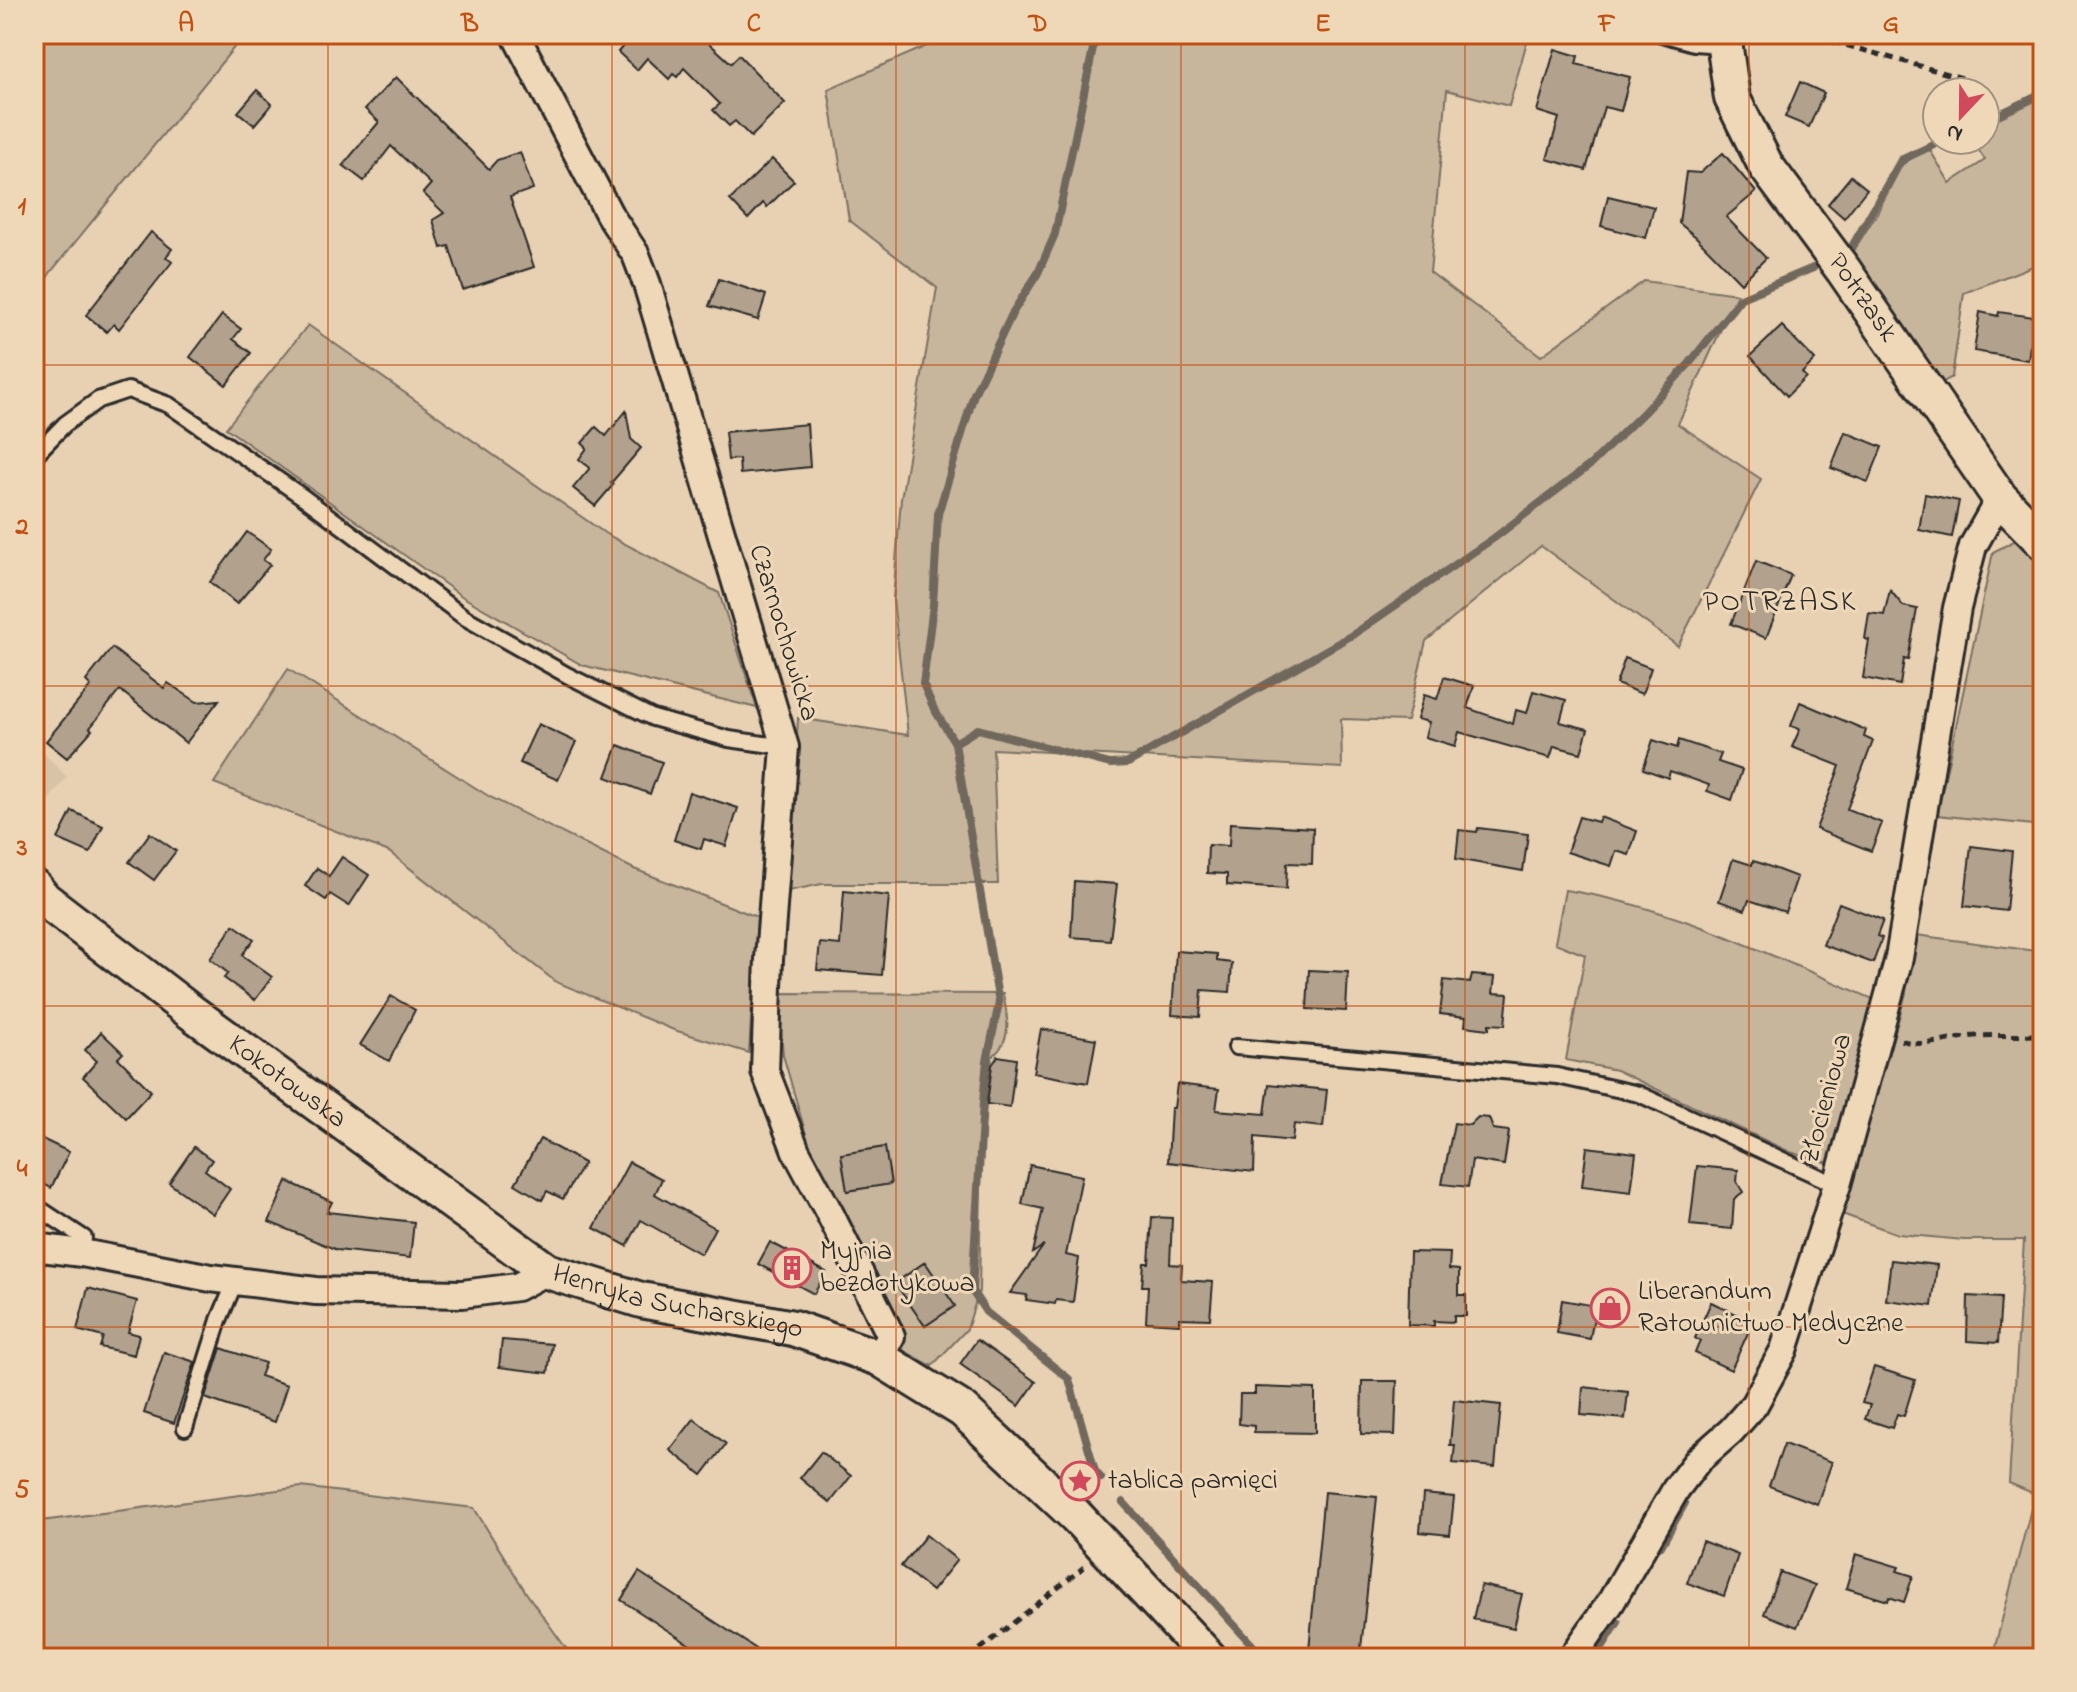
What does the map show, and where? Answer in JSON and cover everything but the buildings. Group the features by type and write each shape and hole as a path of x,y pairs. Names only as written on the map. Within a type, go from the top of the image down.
{"street":[{"name":"Czarnochowicka","path":"515,34 609,214 636,255 647,284 785,747 769,959 765,1071 796,1151 891,1336 879,1358"},
{"name":"Potrzask","path":"1722,39 1732,98 1766,166 1844,271 2000,498 2043,542"},
{"name":"Złocieniowa","path":"1572,1658 1611,1602 1676,1489 1698,1460 1743,1418 1784,1350 1837,1185 1899,958 1957,608 1973,546 2000,498"},
{"name":"Kokotowska","path":"34,887 44,899 191,1012 547,1271"},
{"name":"Henryka Sucharskiego","path":"34,1247 235,1282 316,1291 462,1294 517,1287 547,1271 641,1300 793,1328 879,1358 963,1410 1076,1516 1209,1658"}],"lane":[{"path":"1662,34 1694,43 1722,39"},
{"path":"34,456 65,424 98,400 128,390 169,405 303,497 464,617 567,675 653,718 729,739 785,747"},
{"path":"1236,1047 1557,1076 1639,1094 1837,1185"},
{"path":"34,1205 84,1238 82,1253"},
{"path":"185,1428 215,1332 235,1282"}],"path":[{"path":"1806,34 1955,76"},
{"path":"1878,1029 1907,1042 1939,1043 1972,1036 2032,1035"},
{"path":"969,1658 1107,1549"}],"shaded area":[{"path":"34,34 245,34 50,273 34,300"},
{"path":"954,34 1529,34 1509,106 1447,90 1430,272 1541,356 1644,281 1737,294 1678,424 1761,479 1678,646 1541,546 1426,641 1407,721 1341,719 1342,768 993,749 998,884 822,884 788,891 798,718 908,735 893,599 901,499 937,288 849,220 828,89"},
{"path":"2043,90 2043,262 1964,293 1952,377 1936,386 1851,255 1902,165 1921,152 1921,156 1934,156 1950,183 1985,160 1982,156 2001,156 2001,110"},
{"path":"308,325 606,534 719,593 757,708 582,665 463,597 226,428"},
{"path":"2018,539 2043,564 2043,826 1937,815 1993,552"},
{"path":"288,669 490,797 634,869 757,917 749,1053 674,1030 556,982 389,852 214,783"},
{"path":"34,743 67,777 34,818"},
{"path":"1565,890 1684,920 1873,999 1832,1164 1790,1152 1616,1070 1566,1060 1585,955 1555,943"},
{"path":"1916,935 2043,952 2043,1658 1992,1658 2035,1494 2009,1483 2024,1240 1964,1240 1898,1234 1842,1214 1905,997"},
{"path":"778,993 1003,994 1006,1036 992,1057 982,1134 979,1291 967,1329 932,1366 904,1351 813,1159 783,1055"},
{"path":"301,1487 474,1508 527,1594 573,1658 34,1658 34,1522"}],"waterway":[{"path":"1096,34 1055,234 1038,273 1013,312 974,394 938,514 933,605 923,684 955,743 999,1003 987,1061 983,1102 972,1291 986,1312 1069,1379 1095,1471 1101,1478"},
{"path":"2001,114 2043,94"},
{"path":"1850,250 1901,160 1921,151"},
{"path":"955,743 978,729 1110,764 1128,763 1354,634 1494,538 1590,465 1689,364 1741,298 1813,268"},
{"path":"1123,1502 1264,1658"},
{"path":"1661,1546 1685,1503"},
{"path":"1595,1658 1618,1622"}],"place":[{"name":"Myjnia bezdotykowa","path":"792,1268"},
{"name":"Liberandum Ratownictwo Medyczne","path":"1610,1308"},
{"name":"tablica pamięci","path":"1080,1481"}],"district":[{"name":"POTRZASK","path":"1780,603"}]}
